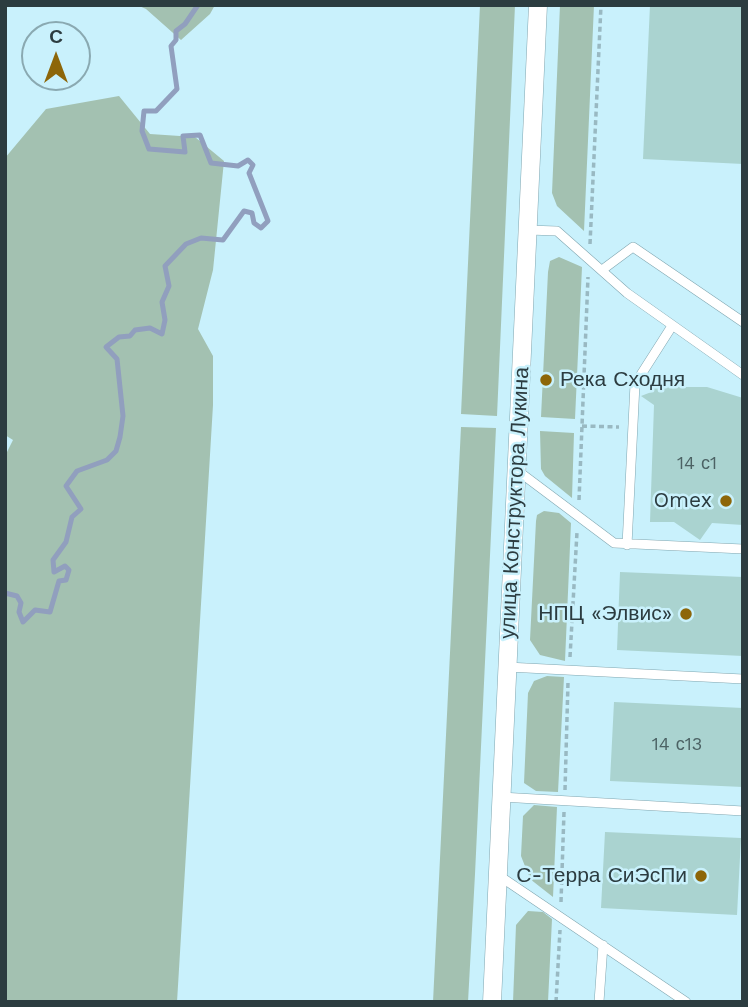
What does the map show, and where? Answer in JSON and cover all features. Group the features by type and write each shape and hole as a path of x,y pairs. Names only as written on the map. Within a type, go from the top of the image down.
{"street":[{"name":"улица Конструктора Лукина","path":"492,1002 538,5"}],"lane":[{"path":"528,230 557,231 626,293 743,375"},
{"path":"602,270 633,247 743,322"},
{"path":"627,545 635,384 672,326"},
{"path":"516,470 614,543 743,549"},
{"path":"507,667 743,679"},
{"path":"501,797 743,811"},
{"path":"498,876 686,1002"},
{"path":"603,945 599,998 610,1002"}],"path":[{"path":"582,426 632,427"}],"green space":[{"path":"137,5 215,5 210,14 181,40 146,9"},
{"path":"480,5 515,5 497,416 461,414"},
{"path":"560,5 594,5 584,231 557,206 552,193"},
{"path":"119,96 150,134 195,137 224,161 213,270 198,329 213,356 213,405 177,1002 5,1002 5,456 13,440 5,435 5,158 46,109"},
{"path":"559,257 582,267 575,419 541,417 548,272 550,261"},
{"path":"461,427 496,428 475,874 468,1002 433,1002"},
{"path":"540,431 574,433 572,498 545,476 541,469"},
{"path":"544,511 559,513 571,523 565,661 540,655 530,640 536,521 537,515"},
{"path":"547,676 564,677 558,792 536,791 524,783 528,693 534,681"},
{"path":"534,805 557,807 553,897 530,879 521,856 523,816"},
{"path":"528,911 543,912 552,919 548,1002 513,1002 516,925"}],"building":[{"path":"650,5 743,5 743,164 643,159"},
{"path":"654,381 668,387 707,387 743,398 743,525 712,523 700,540 674,522 650,522 654,405 641,396 654,391"},
{"path":"620,572 743,577 743,656 617,650"},
{"path":"614,702 743,708 743,787 610,781"},
{"path":"605,832 741,838 737,915 601,908"}],"waterway":[{"path":"5,593 17,596 21,603 19,612 23,622 35,610 50,612 59,581 66,580 69,570 65,566 54,572 53,560 66,542 72,517 81,509 66,486 77,471 107,460 116,451 120,437 123,416 117,359 106,347 119,337 130,336 135,330 150,328 162,334 165,320 162,302 169,286 165,266 186,244 201,238 223,240 244,211 252,213 254,223 261,228 268,221 249,173 253,165 248,160 238,166 211,163 200,135 183,136 185,152 149,149 142,131 144,111 156,111 177,89 171,46 176,40 176,31 185,24 198,5"}],"place":[{"name":"Река Сходня","path":"546,380"},
{"name":"Omex","path":"726,501"},
{"name":"НПЦ «Элвис»","path":"686,614"},
{"name":"С-Терра СиЭсПи","path":"701,876"}]}
